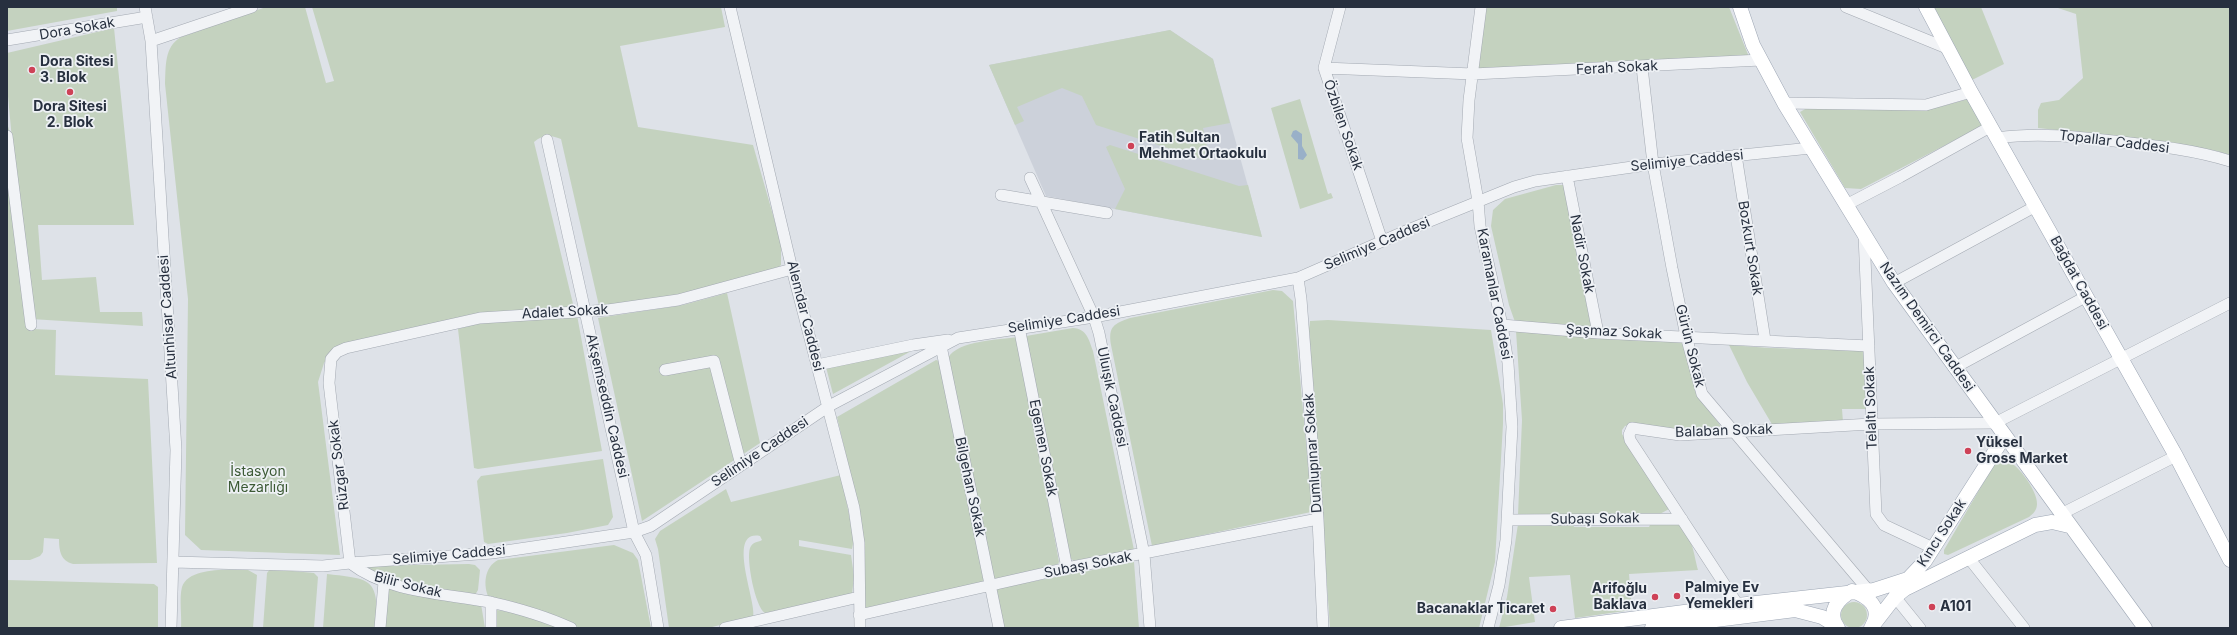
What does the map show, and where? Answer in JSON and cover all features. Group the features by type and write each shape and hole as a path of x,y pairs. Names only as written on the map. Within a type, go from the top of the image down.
{"main road":[{"name":"Nazım Demirci Caddesi","path":"1740,7 1761,60 1784,103 1810,148 1894,283 1954,368 2145,628"},
{"name":"Bağdat Caddesi","path":"1926,7 1971,92 2122,358 2228,555"},
{"name":"Kıncı Sokak","path":"1561,628 1736,602 1852,591 1869,591 1890,586 1908,579 1918,570 1933,548 2004,436"},
{"path":"2035,525 2043,513 2049,498"},
{"path":"1871,628 1896,597 1919,581 2035,525 2052,522 2069,526"},
{"path":"1837,627 1833,618 1836,604 1840,598 1852,591 1867,597 1872,602 1876,615 1871,628"},
{"path":"1652,628 1686,626 1795,610 1813,613 1837,627"}],"street":[{"path":"151,41 252,7"},
{"name":"Alemdar Caddesi","path":"730,7 792,269 829,406 857,522 859,543 860,628"},
{"name":"Özbilen Sokak","path":"1340,7 1324,68 1382,241"},
{"name":"Karamanlar Caddesi","path":"1481,7 1469,100 1467,138 1478,201 1480,226 1502,324 1508,363 1512,427 1508,520 1499,585 1488,628"},
{"path":"1846,7 1949,49"},
{"name":"Altunhisar Caddesi","path":"146,12 151,41 176,450 170,628"},
{"name":"Dora Sokak","path":"7,40 146,12"},
{"name":"Ferah Sokak","path":"1324,68 1473,74 1642,67 1761,60"},
{"name":"Gürün Sokak","path":"1642,67 1653,164 1686,336 1702,394 1869,591"},
{"path":"1784,103 1926,105 1971,92"},
{"path":"1846,205 1900,177 1994,132"},
{"name":"Topallar Caddesi","path":"1994,132 2055,134 2153,145 2202,153 2230,161"},
{"path":"7,136 31,325"},
{"name":"Akşemseddin Caddesi","path":"547,140 634,532 646,555 658,628"},
{"name":"Selimiye Caddesi","path":"350,563 492,553 634,532 651,526 829,406 958,338 1019,327 1094,317 1298,278 1382,241 1478,201 1521,185 1566,176 1653,164 1810,148"},
{"name":"Bozkurt Sokak","path":"1736,155 1765,340"},
{"name":"Nadir Sokak","path":"1566,176 1598,333"},
{"name":"Uluışık Caddesi","path":"1030,178 1094,317 1099,333 1144,554 1150,628"},
{"path":"1001,195 1107,213"},
{"path":"1894,283 2036,206"},
{"name":"Telaltı Sokak","path":"1864,235 1876,514 1884,525 1933,548"},
{"name":"Adalet Sokak","path":"329,366 331,358 337,352 346,348 480,318 636,307 678,300 792,269"},
{"name":"Dumlupınar Sokak","path":"1298,278 1301,299 1318,519 1323,628"},
{"path":"1954,368 2086,296"},
{"path":"1995,423 2230,303"},
{"name":"Şaşmaz Sokak","path":"1502,324 1598,333 1686,336 1869,346"},
{"name":"Egemen Sokak","path":"1019,327 1067,568"},
{"path":"817,365 913,345 958,338"},
{"name":"Bilgehan Sokak","path":"941,346 999,628"},
{"path":"666,370 714,362 741,465"},
{"name":"Rüzgar Sokak","path":"329,366 329,383 350,563"},
{"name":"Balaban Sokak","path":"1736,602 1630,440 1629,431 1632,428 1680,435 1871,424 1995,423"},
{"path":"2061,514 2176,456"},
{"name":"Subaşı Sokak","path":"1508,520 1682,518"},
{"name":"Subaşı Sokak","path":"859,615 1067,568 1318,519"},
{"path":"1968,557 2024,628"},
{"path":"173,562 323,566 350,563"},
{"name":"Bilir Sokak","path":"350,563 364,574 384,582 412,589 491,602 536,614 571,628"},
{"path":"380,628 384,582"},
{"path":"725,628 859,597"},
{"path":"1896,597 1920,628"},
{"path":"491,602 491,628"}],"shaded area":[{"name":"Fatih Sultan Mehmet Ortaokulu","path":"1170,30 1213,59 1262,237 1046,196 989,65"}],"green space":[{"path":"7,7 117,7 117,11 7,31"},
{"name":"İstasyon Mezarlığı","path":"266,7 305,7 326,83 334,81 312,7 721,7 725,27 620,46 638,127 753,145 781,243 781,265 778,268 712,288 658,298 599,306 561,139 544,136 534,142 574,308 485,315 330,353 324,363 318,382 340,555 201,550 185,535 188,299 165,84 166,64 171,46 181,37"},
{"path":"1486,7 1729,7 1749,57 1478,71"},
{"path":"1933,7 1981,7 2004,64 1972,80"},
{"path":"2055,7 2230,7 2230,155 2216,151 2131,138 2038,128 2038,110 2041,103 2059,100 2083,78 2076,14"},
{"path":"114,28 134,225 38,225 42,280 96,277 100,312 142,312 143,326 31,319 32,329 56,330 55,375 148,379 157,563 73,564 69,563 63,558 59,539 44,538 43,552 40,556 30,560 7,560 7,123 12,140 7,85 7,53"},
{"path":"1170,30 1213,59 1230,123 1203,128 1210,160 1205,160 1096,125 1082,96 1062,88 1017,107 1024,121 1015,125 989,65"},
{"path":"1300,99 1328,194 1331,193 1333,198 1300,209 1271,108"},
{"path":"1968,99 1984,125 1861,189 1845,188 1800,112 1807,108 1939,107"},
{"path":"1110,145 1239,186 1248,185 1262,237 1115,209 1125,189 1106,147"},
{"path":"1556,185 1564,185 1591,326 1589,327 1515,322 1509,305 1491,226 1493,210 1505,199"},
{"path":"1273,290 1282,291 1293,301 1311,497 1311,512 1152,546 1111,345 1111,330 1116,324 1130,318"},
{"path":"727,293 760,443 642,521 598,318 683,305"},
{"path":"577,315 602,451 478,469 474,468 458,329 490,320"},
{"path":"1328,320 1491,330 1503,404 1503,424 1495,562 1479,628 1330,628 1309,329 1310,321"},
{"path":"1073,328 1081,330 1087,336 1093,351 1134,550 1074,561 1070,558 1026,336"},
{"path":"1516,331 1682,342 1697,395 1723,429 1667,430 1631,424 1625,426 1622,430 1622,434 1668,505 1669,509 1658,515 1518,515 1522,420"},
{"path":"1018,337 1059,562 1058,564 994,581 948,358 953,352 970,344"},
{"path":"1729,345 1770,348 1867,351 1866,409 1842,409 1843,422 1773,426 1747,382"},
{"path":"915,349 833,394 826,367"},
{"path":"936,360 942,362 984,582 864,609 861,519 837,417"},
{"path":"603,459 613,517 608,525 567,533 488,544 484,542 477,481 481,476"},
{"path":"2002,459 2013,464 2030,484 2036,498 2036,510 2029,517 1948,555 1944,554 1944,550 1992,468 1997,460"},
{"path":"841,475 854,539 852,549 799,540 799,546 851,555 854,576 852,595 765,613 761,609 755,593 749,562 751,546 762,540 760,536 750,537 745,544 744,555 753,617 708,628 669,628 658,549 655,539 660,531 726,489 731,502"},
{"path":"1518,524 1573,524 1574,527 1649,527 1650,525 1677,524 1682,527 1689,538 1694,551 1698,570 1629,574 1632,610 1575,618 1570,575 1529,577 1535,622 1499,628 1507,597"},
{"path":"614,545 633,553 638,560 651,628 580,628 546,613 489,598 486,588 487,572 493,563 498,560"},
{"path":"1134,562 1139,628 1003,628 996,591 999,588"},
{"path":"475,565 480,570 478,590 475,595 399,582 361,566"},
{"path":"270,569 314,573 318,577 314,628 263,628 267,573"},
{"path":"248,570 257,575 253,628 181,628 181,591 186,580 201,572"},
{"path":"327,574 364,580 370,584 374,591 376,600 376,628 323,628"},
{"path":"7,580 154,584 158,587 158,628 7,628"},
{"path":"388,587 409,594 481,604 485,628 385,628"},
{"path":"1854,602 1863,606 1867,615 1863,624 1854,628 1845,624 1841,615 1845,606"},
{"path":"497,610 515,613 559,628 497,628"}],"water":[{"path":"1296,130 1302,134 1302,146 1307,155 1303,160 1298,159 1298,144 1291,136 1293,131"}],"place":[{"name":"Dora Sitesi 3. Blok","path":"32,70"},
{"name":"Dora Sitesi 2. Blok","path":"70,92"},
{"name":"Fatih Sultan Mehmet Ortaokulu","path":"1131,146"},
{"name":"Yüksel Gross Market","path":"1968,451"},
{"name":"Palmiye Ev Yemekleri","path":"1677,596"},
{"name":"Arifoğlu Baklava","path":"1655,597"},
{"name":"A101","path":"1932,607"},
{"name":"Bacanaklar Ticaret","path":"1553,609"}]}
